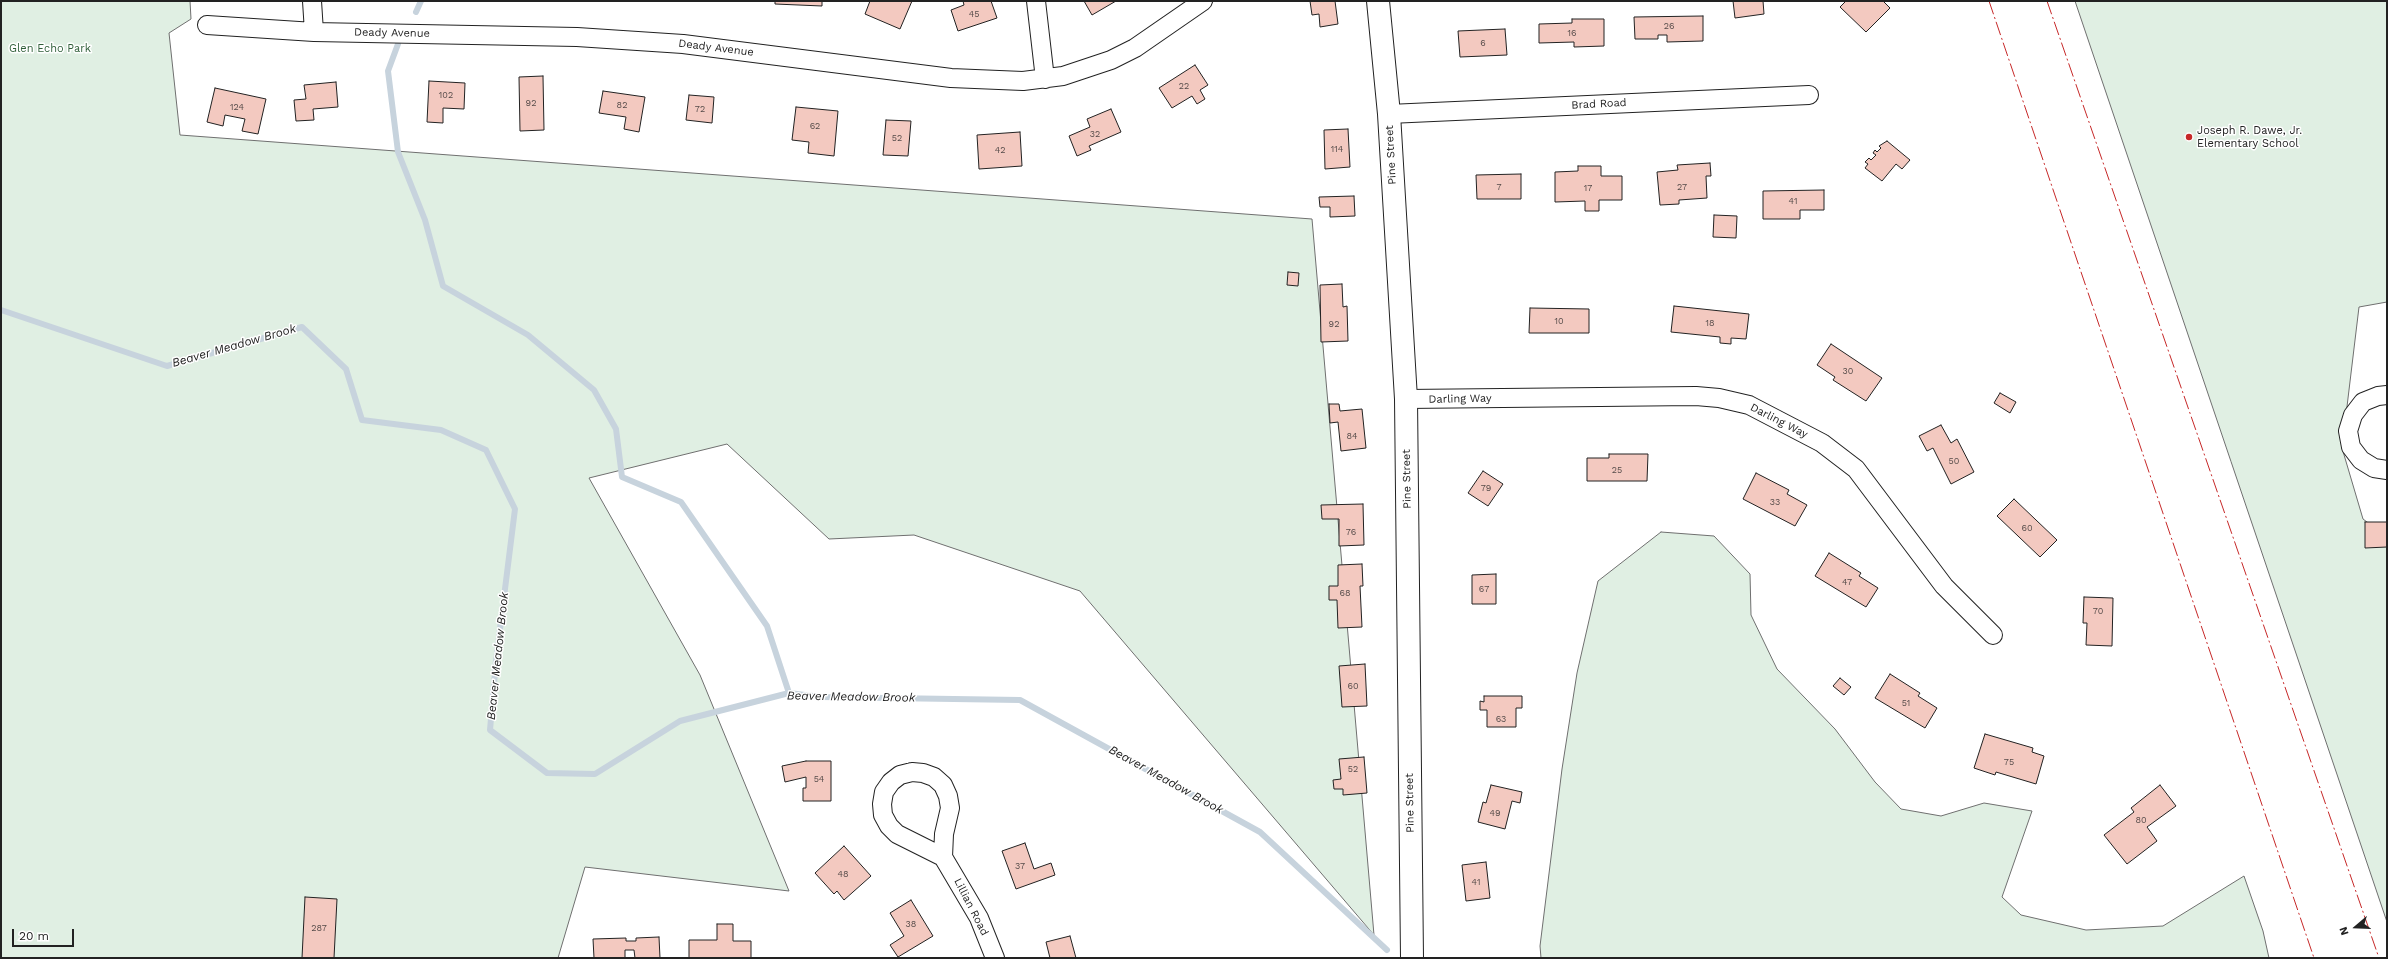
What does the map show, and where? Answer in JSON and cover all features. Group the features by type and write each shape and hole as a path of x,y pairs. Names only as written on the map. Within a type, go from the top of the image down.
{"street":[{"path":"312,1 314,32"},
{"path":"1036,1 1044,79"},
{"name":"Deady Avenue","path":"207,25 314,32 577,36 683,44 970,80 1044,79 1085,70 1111,60 1135,48 1202,1"},
{"name":"Pine Street","path":"1378,1 1389,114 1406,399 1412,958"},
{"name":"Brad Road","path":"1389,114 1809,95"},
{"path":"2387,395 2378,396 2363,402 2353,415 2348,431 2351,447 2361,460 2374,468 2387,470"},
{"name":"Darling Way","path":"1406,399 1696,396 1719,398 1749,405 1822,443 1856,469 1944,586 1993,635"},
{"path":"912,772 923,773 934,777 943,785 948,796 950,808 944,834 943,857 897,834 889,826 883,816 882,804 884,792 891,782 900,775 912,772"},
{"name":"Lillian Road","path":"943,857 979,918 995,958"}],"green space":[{"name":"Glen Echo Park","path":"1,1 190,1 191,19 169,33 180,135 1312,219 1374,935 1080,591 914,535 829,539 727,444 589,478 700,675 789,891 585,867 558,958 1,958"},
{"path":"2075,1 2387,1 2387,302 2359,307 2342,448 2363,519 2387,537 2387,922"},
{"path":"1661,532 1714,536 1750,574 1751,615 1777,669 1835,729 1875,782 1901,809 1941,816 1984,803 2032,811 2002,897 2021,915 2086,930 2163,926 2244,876 2263,931 2269,958 1541,958 1540,946 1562,769 1577,673 1598,581"}],"building":[{"path":"775,1 822,1 822,6 775,4"},
{"path":"870,1 912,1 900,29 865,14"},
{"path":"963,1 991,1 997,18 958,31 951,10 964,5"},
{"path":"1084,1 1116,1 1092,15"},
{"path":"1310,1 1335,1 1338,24 1320,27 1319,14 1312,15"},
{"path":"1733,1 1763,1 1764,14 1735,18"},
{"path":"1846,1 1883,1 1890,8 1866,32 1840,7"},
{"path":"1703,16 1703,41 1667,42 1667,35 1658,35 1658,39 1635,39 1634,17"},
{"path":"1572,19 1604,19 1604,46 1574,47 1574,42 1539,43 1539,24 1572,23"},
{"path":"1505,29 1507,55 1460,57 1458,31"},
{"path":"1195,65 1208,85 1200,90 1205,99 1197,104 1192,96 1172,108 1159,88"},
{"path":"543,76 544,130 520,131 519,77"},
{"path":"429,81 465,83 464,109 443,108 443,123 427,122"},
{"path":"336,82 338,107 313,109 314,120 296,121 294,100 306,99 304,85"},
{"path":"215,88 266,99 258,134 242,131 245,119 225,115 223,126 207,122"},
{"path":"603,91 645,97 639,132 624,129 626,117 599,113"},
{"path":"689,95 714,97 712,123 686,120"},
{"path":"796,107 838,111 834,156 808,153 809,142 792,140"},
{"path":"1111,109 1121,132 1089,146 1091,150 1077,156 1069,136 1090,127 1087,119"},
{"path":"886,120 911,121 908,156 883,155"},
{"path":"1348,129 1350,167 1325,169 1324,130"},
{"path":"1020,132 1022,166 979,169 977,135"},
{"path":"1887,141 1910,160 1902,169 1896,164 1882,181 1865,168 1868,164 1865,162 1869,158 1871,160 1876,155 1873,153 1875,150 1877,152 1881,148 1879,146"},
{"path":"1710,163 1711,176 1706,176 1707,198 1679,200 1679,204 1660,205 1657,172 1678,170 1677,165"},
{"path":"1578,166 1601,166 1601,176 1622,176 1622,200 1599,200 1599,211 1585,211 1585,201 1555,202 1555,172 1578,171"},
{"path":"1521,174 1521,199 1477,199 1476,175"},
{"path":"1824,190 1824,210 1800,210 1800,219 1763,219 1763,191"},
{"path":"1354,196 1355,216 1330,217 1330,207 1320,207 1319,197"},
{"path":"1714,215 1737,216 1736,238 1713,237"},
{"path":"1288,272 1299,273 1298,286 1287,285"},
{"path":"1342,284 1343,307 1347,306 1348,341 1321,342 1320,285"},
{"path":"1674,306 1749,314 1746,339 1731,338 1731,344 1720,343 1720,337 1671,332"},
{"path":"1530,308 1589,309 1589,333 1529,333"},
{"path":"1831,344 1882,378 1866,401 1833,380 1835,377 1817,365"},
{"path":"2000,393 2016,402 2010,413 1994,403"},
{"path":"1329,404 1339,404 1340,411 1362,409 1366,448 1341,451 1338,422 1330,423"},
{"path":"1941,425 1951,443 1957,439 1974,472 1951,484 1933,448 1927,451 1919,436"},
{"path":"1609,454 1648,454 1647,481 1587,481 1587,458 1609,458"},
{"path":"1483,471 1503,484 1488,506 1468,493"},
{"path":"1756,473 1789,490 1787,494 1807,505 1795,526 1743,499"},
{"path":"2014,499 2057,540 2040,557 1997,516"},
{"path":"1363,504 1364,545 1339,546 1339,519 1322,519 1321,505"},
{"path":"2365,522 2387,522 2387,547 2365,548"},
{"path":"1829,553 1861,573 1859,576 1878,588 1866,607 1815,576"},
{"path":"1362,564 1363,586 1360,586 1362,627 1338,628 1337,600 1329,600 1329,586 1338,586 1338,565"},
{"path":"1496,574 1496,604 1472,604 1472,575"},
{"path":"2084,597 2113,598 2112,646 2086,645 2087,623 2083,623"},
{"path":"1365,664 1367,706 1342,707 1339,666"},
{"path":"1890,674 1920,693 1918,696 1937,708 1925,728 1875,698"},
{"path":"1840,678 1851,687 1844,695 1833,686"},
{"path":"1484,696 1522,696 1522,708 1516,708 1516,727 1487,727 1487,710 1480,710 1480,701 1484,702"},
{"path":"1985,734 2033,748 2032,752 2044,756 2036,784 1996,772 1995,775 1974,768"},
{"path":"1364,757 1367,793 1343,795 1343,789 1334,789 1333,780 1341,779 1339,759"},
{"path":"806,761 831,761 831,801 803,801 803,788 806,788 806,777 785,782 782,766"},
{"path":"1491,785 1522,792 1520,803 1512,801 1505,829 1478,822 1483,802 1486,803"},
{"path":"2160,785 2176,806 2147,827 2157,841 2127,864 2104,835 2134,812 2131,808"},
{"path":"1025,843 1034,869 1051,863 1055,875 1016,889 1002,851"},
{"path":"844,846 871,876 844,900 837,891 834,894 815,873"},
{"path":"1486,862 1490,898 1466,901 1462,865"},
{"path":"305,897 337,899 334,958 302,958"},
{"path":"911,900 933,936 898,957 890,945 904,936 890,913"},
{"path":"717,924 733,924 733,941 751,941 751,958 689,958 689,940 717,940"},
{"path":"1070,936 1076,958 1050,958 1046,942"},
{"path":"659,937 660,958 635,958 634,950 625,950 625,958 594,958 593,939 626,938 626,941 636,941 636,938"}],"waterway":[{"path":"416,12 421,1"},
{"path":"398,44 388,71 398,152 425,220 443,286 528,335 594,390 616,429 622,477 681,502 767,626 789,693"},
{"name":"Beaver Meadow Brook","path":"1,310 167,366 302,327 346,369 362,420 441,430 486,450 515,509 496,661 490,730 547,773 595,774 680,721 789,693 821,697 1020,700 1260,832 1387,950"}],"power":[{"path":"1989,1 2314,958"},
{"path":"2047,1 2379,958"}],"place":[{"name":"Joseph R. Dawe, Jr. Elementary School","path":"2189,137"}]}
